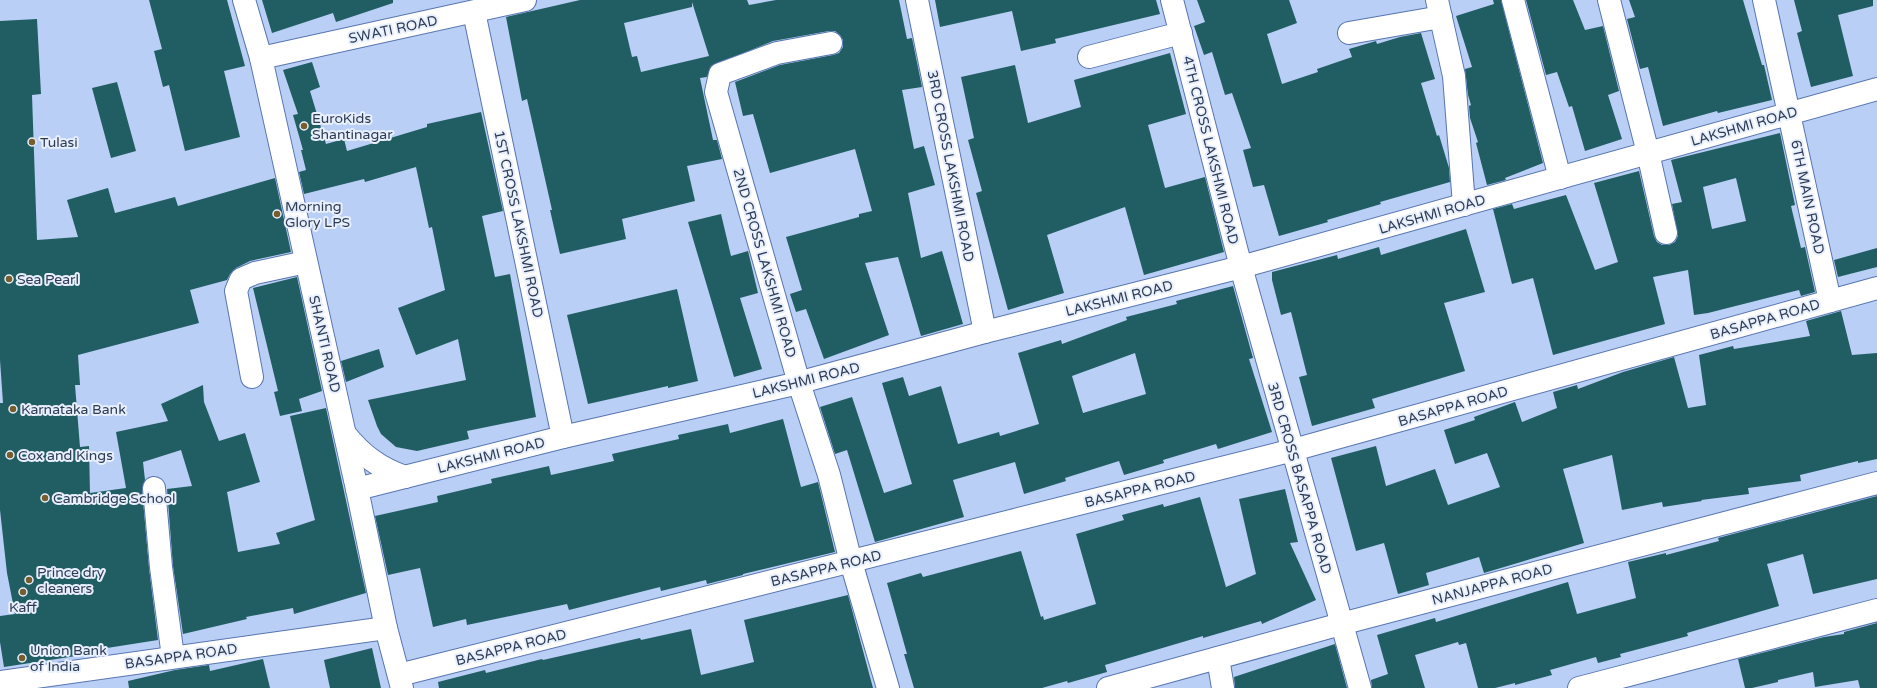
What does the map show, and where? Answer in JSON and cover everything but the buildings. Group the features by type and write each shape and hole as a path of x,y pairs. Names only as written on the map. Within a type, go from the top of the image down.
{"street":[{"name":"SHANTI ROAD","path":"244,0 261,58 357,489 386,628 400,682"},
{"name":"SWATI ROAD","path":"261,58 485,6 525,0"},
{"name":"3RD CROSS LAKSHMI ROAD","path":"917,0 984,332"},
{"name":"4TH CROSS LAKSHMI ROAD","path":"1172,0 1241,268"},
{"path":"1513,0 1560,178"},
{"path":"1609,0 1648,153 1666,233"},
{"name":"6TH MAIN ROAD","path":"1764,0 1830,301"},
{"name":"1ST CROSS LAKSHMI ROAD","path":"485,6 563,437"},
{"path":"1349,33 1439,9 1454,76 1464,205"},
{"path":"1089,57 1181,33"},
{"name":"2ND CROSS LAKSHMI ROAD","path":"831,43 777,53 720,74 716,92 799,382 829,475 851,562 888,688"},
{"name":"LAKSHMI ROAD","path":"357,489 563,437 799,382 984,332 1241,268 1877,89"},
{"path":"252,377 236,291 241,278 255,273 306,262"},
{"name":"3RD CROSS BASAPPA ROAD","path":"1241,268 1360,688"},
{"name":"BASAPPA ROAD","path":"400,682 851,562 1292,450 1877,288"},
{"path":"344,433 356,448 370,460 381,467 405,477"},
{"name":"NANJAPPA ROAD","path":"1108,688 1341,624 1877,483"},
{"path":"154,488 161,567 173,657"},
{"path":"1579,688 1877,610"},
{"name":"BASAPPA ROAD","path":"0,682 386,628"},
{"path":"1218,658 1223,688"}],"place":[{"name":"EuroKids Shantinagar","path":"304,126"},
{"name":"Tulasi","path":"32,142"},
{"name":"Morning Glory LPS","path":"277,214"},
{"name":"Sea Pearl","path":"9,279"},
{"name":"Karnataka Bank","path":"13,409"},
{"name":"Cox and Kings","path":"10,455"},
{"name":"Cambridge School","path":"45,498"},
{"name":"Prince dry cleaners","path":"29,580"},
{"name":"Kaff","path":"23,592"},
{"name":"Union Bank of India","path":"22,658"}]}
